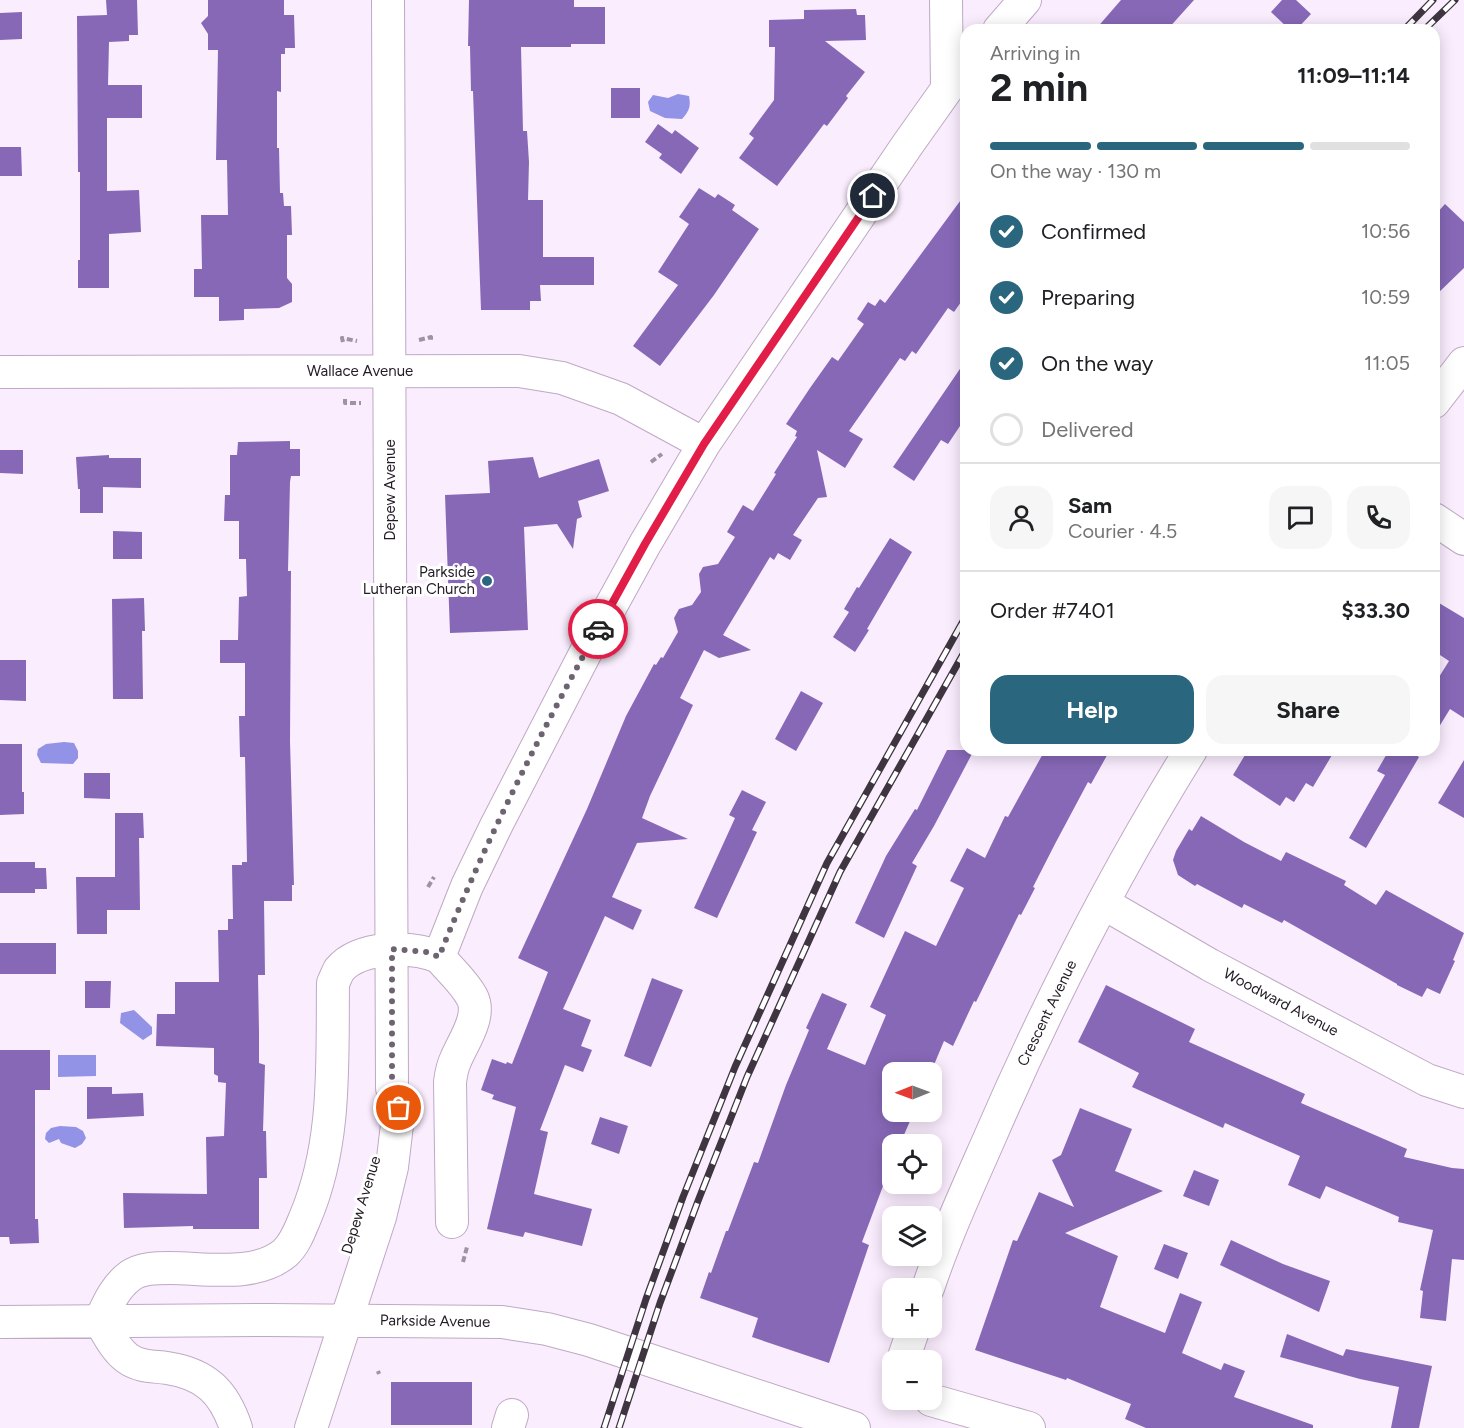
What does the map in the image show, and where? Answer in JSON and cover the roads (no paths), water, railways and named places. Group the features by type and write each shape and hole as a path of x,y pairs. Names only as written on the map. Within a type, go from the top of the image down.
{"street":[{"name":"Depew Avenue","path":"335,1321 380,1217 392,1167 399,1108 392,1088 388,0"},
{"path":"439,957 467,886 534,749 639,554 704,444 956,78 946,0"},
{"path":"1004,24 1025,0"},
{"path":"1440,394 1464,363"},
{"name":"Wallace Avenue","path":"0,372 519,371 562,378 621,399 704,444"},
{"path":"1440,523 1464,539"},
{"name":"Crescent Avenue","path":"931,1278 942,1247 1031,1043 1103,903 1153,812 1187,756"},
{"name":"Woodward Avenue","path":"1103,903 1210,965 1427,1080 1464,1092"},
{"path":"236,1428 230,1409 214,1388 191,1374 142,1365 129,1359 117,1350 100,1321 113,1294 132,1274 158,1268 242,1269 266,1265 286,1252 297,1236 311,1204 325,1152 331,1110 333,983 340,970 372,952 392,949 427,952 439,957 473,998 476,1009 455,1060 450,1082 452,1222"},
{"path":"289,1428 335,1321"},
{"path":"311,1428 335,1321"},
{"name":"Parkside Avenue","path":"0,1322 502,1322 547,1329 590,1340 854,1428"},
{"path":"942,1403 1029,1428"}],"water":[{"path":"678,94 689,96 689,109 682,119 665,118 650,111 648,102 653,95 668,98"},
{"path":"74,743 78,751 78,758 73,764 41,763 37,755 38,749 46,744"},
{"path":"134,1010 152,1027 152,1034 143,1040 120,1023 121,1013"},
{"path":"58,1055 96,1055 96,1076 58,1077"},
{"path":"76,1127 83,1131 86,1138 75,1148 61,1143 59,1139 49,1143 45,1139 46,1133 51,1128"}],"railway":[{"path":"1410,24 1433,0"},
{"path":"1430,24 1455,0"},
{"path":"604,1428 646,1299 683,1197 735,1067 827,863 960,627"},
{"path":"619,1428 660,1303 747,1077 840,872 960,660"}],"place":[{"name":"Parkside Lutheran Church","path":"487,581"}]}
